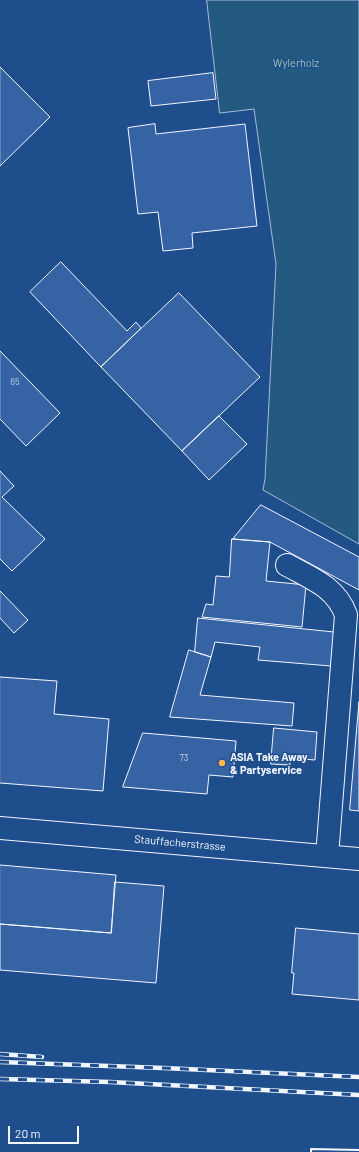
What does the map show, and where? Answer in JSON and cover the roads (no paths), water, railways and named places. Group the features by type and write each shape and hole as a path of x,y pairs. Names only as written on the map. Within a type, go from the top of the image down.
{"street":[{"path":"287,565 317,580 327,587 337,597 344,608 346,615 350,675 326,856"},
{"name":"Stauffacherstrasse","path":"0,828 359,858"}],"railway":[{"path":"0,1054 42,1057"},
{"path":"0,1062 359,1077"},
{"path":"0,1079 110,1082 359,1095"}],"place":[{"name":"ASIA Take Away & Partyservice","path":"222,763"}],"park label":[{"name":"Wylerholz","path":"296,63"}]}
